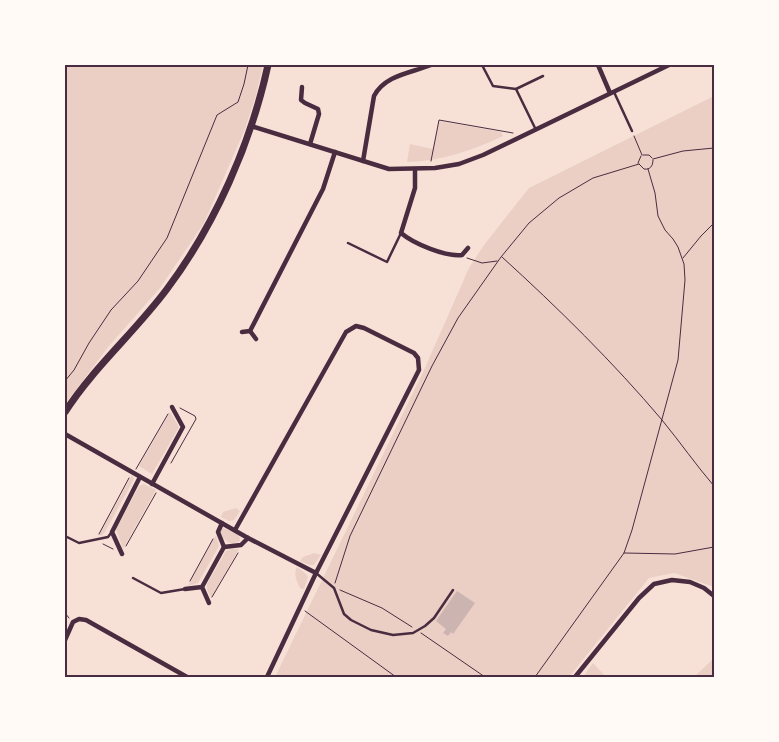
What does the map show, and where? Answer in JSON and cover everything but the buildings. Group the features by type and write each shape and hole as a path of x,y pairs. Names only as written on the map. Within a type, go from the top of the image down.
{"main road":[{"path":"65,412 89,378 167,289 194,249 220,201 251,126 268,65"}],"street":[{"path":"363,161 374,96 378,88 396,77 431,65"},
{"path":"598,65 612,93"},
{"path":"251,126 389,169 429,169 459,164 483,155 668,65"},
{"path":"302,87 301,100 318,109 319,114 310,144"},
{"path":"250,331 323,189 335,152"},
{"path":"415,170 415,188 402,233 410,240 454,256 462,255 468,248"},
{"path":"235,530 346,332 356,326 364,328 414,353 418,358 420,370 316,574 267,677"},
{"path":"242,332 250,331"},
{"path":"250,331 256,339"},
{"path":"152,484 183,427 172,407"},
{"path":"65,434 248,538 316,574"},
{"path":"122,554 112,532 140,477"},
{"path":"222,523 218,532 224,547"},
{"path":"224,547 241,545 248,538"},
{"path":"202,587 224,547"},
{"path":"575,677 639,598 654,584 672,580 690,582 704,588 714,596"},
{"path":"185,589 202,587"},
{"path":"202,587 209,603"},
{"path":"65,640 72,622 79,619 86,620 187,677"}],"lane":[{"path":"482,65 493,86 516,89 543,76"},
{"path":"516,89 536,130"},
{"path":"612,93 632,131"},
{"path":"348,243 387,262 402,233"},
{"path":"65,536 78,543 108,537 112,532"},
{"path":"316,574 334,588 344,614 350,620 371,630 393,636 413,633 425,626 434,618 453,590"},
{"path":"133,578 161,593 185,589"}],"path":[{"path":"65,381 74,370 111,310 138,281 167,238 218,115 238,102 248,65"},
{"path":"429,169 439,120 517,133 521,137"},
{"path":"632,131 642,155"},
{"path":"653,159 683,151 714,148"},
{"path":"642,155 648,155 653,159"},
{"path":"638,164 642,155"},
{"path":"648,169 653,164 653,159"},
{"path":"638,164 644,169 648,169"},
{"path":"462,255 470,261 482,263 498,261 529,224 559,198 593,178 638,164"},
{"path":"534,677 624,553 632,530 678,360 684,280 682,259 673,239 661,224 648,169"},
{"path":"682,259 714,223"},
{"path":"334,588 350,536 432,366 458,318 501,257"},
{"path":"501,257 542,293 606,358 662,420 714,486"},
{"path":"420,364 432,366"},
{"path":"624,553 675,554 714,547"},
{"path":"301,608 396,677"}],"shaded area":[{"path":"65,65 263,65 245,129 204,223 160,288 109,346 65,404"},
{"path":"714,96 714,587 674,573 649,578 569,677 275,677 424,370 469,268 484,245 529,188"},
{"path":"439,121 501,132 503,136 456,154 432,160 407,162 410,144 433,149"},
{"path":"170,412 179,427 152,474 139,466"},
{"path":"132,475 134,479 105,532 101,536 99,535"},
{"path":"144,484 156,490 123,549 116,529 139,486"},
{"path":"236,508 240,511 234,520 229,521 221,517 223,512"},
{"path":"223,528 239,534 240,541 234,544 223,538 220,531"},
{"path":"216,535 219,546 198,583 188,586"},
{"path":"239,549 211,598 207,584 226,551"},
{"path":"314,553 321,555 314,565 300,561 303,557"},
{"path":"297,567 308,577 304,589 300,588 295,575"},
{"path":"714,658 714,677 694,677"},
{"path":"593,663 606,677 583,677"}]}
